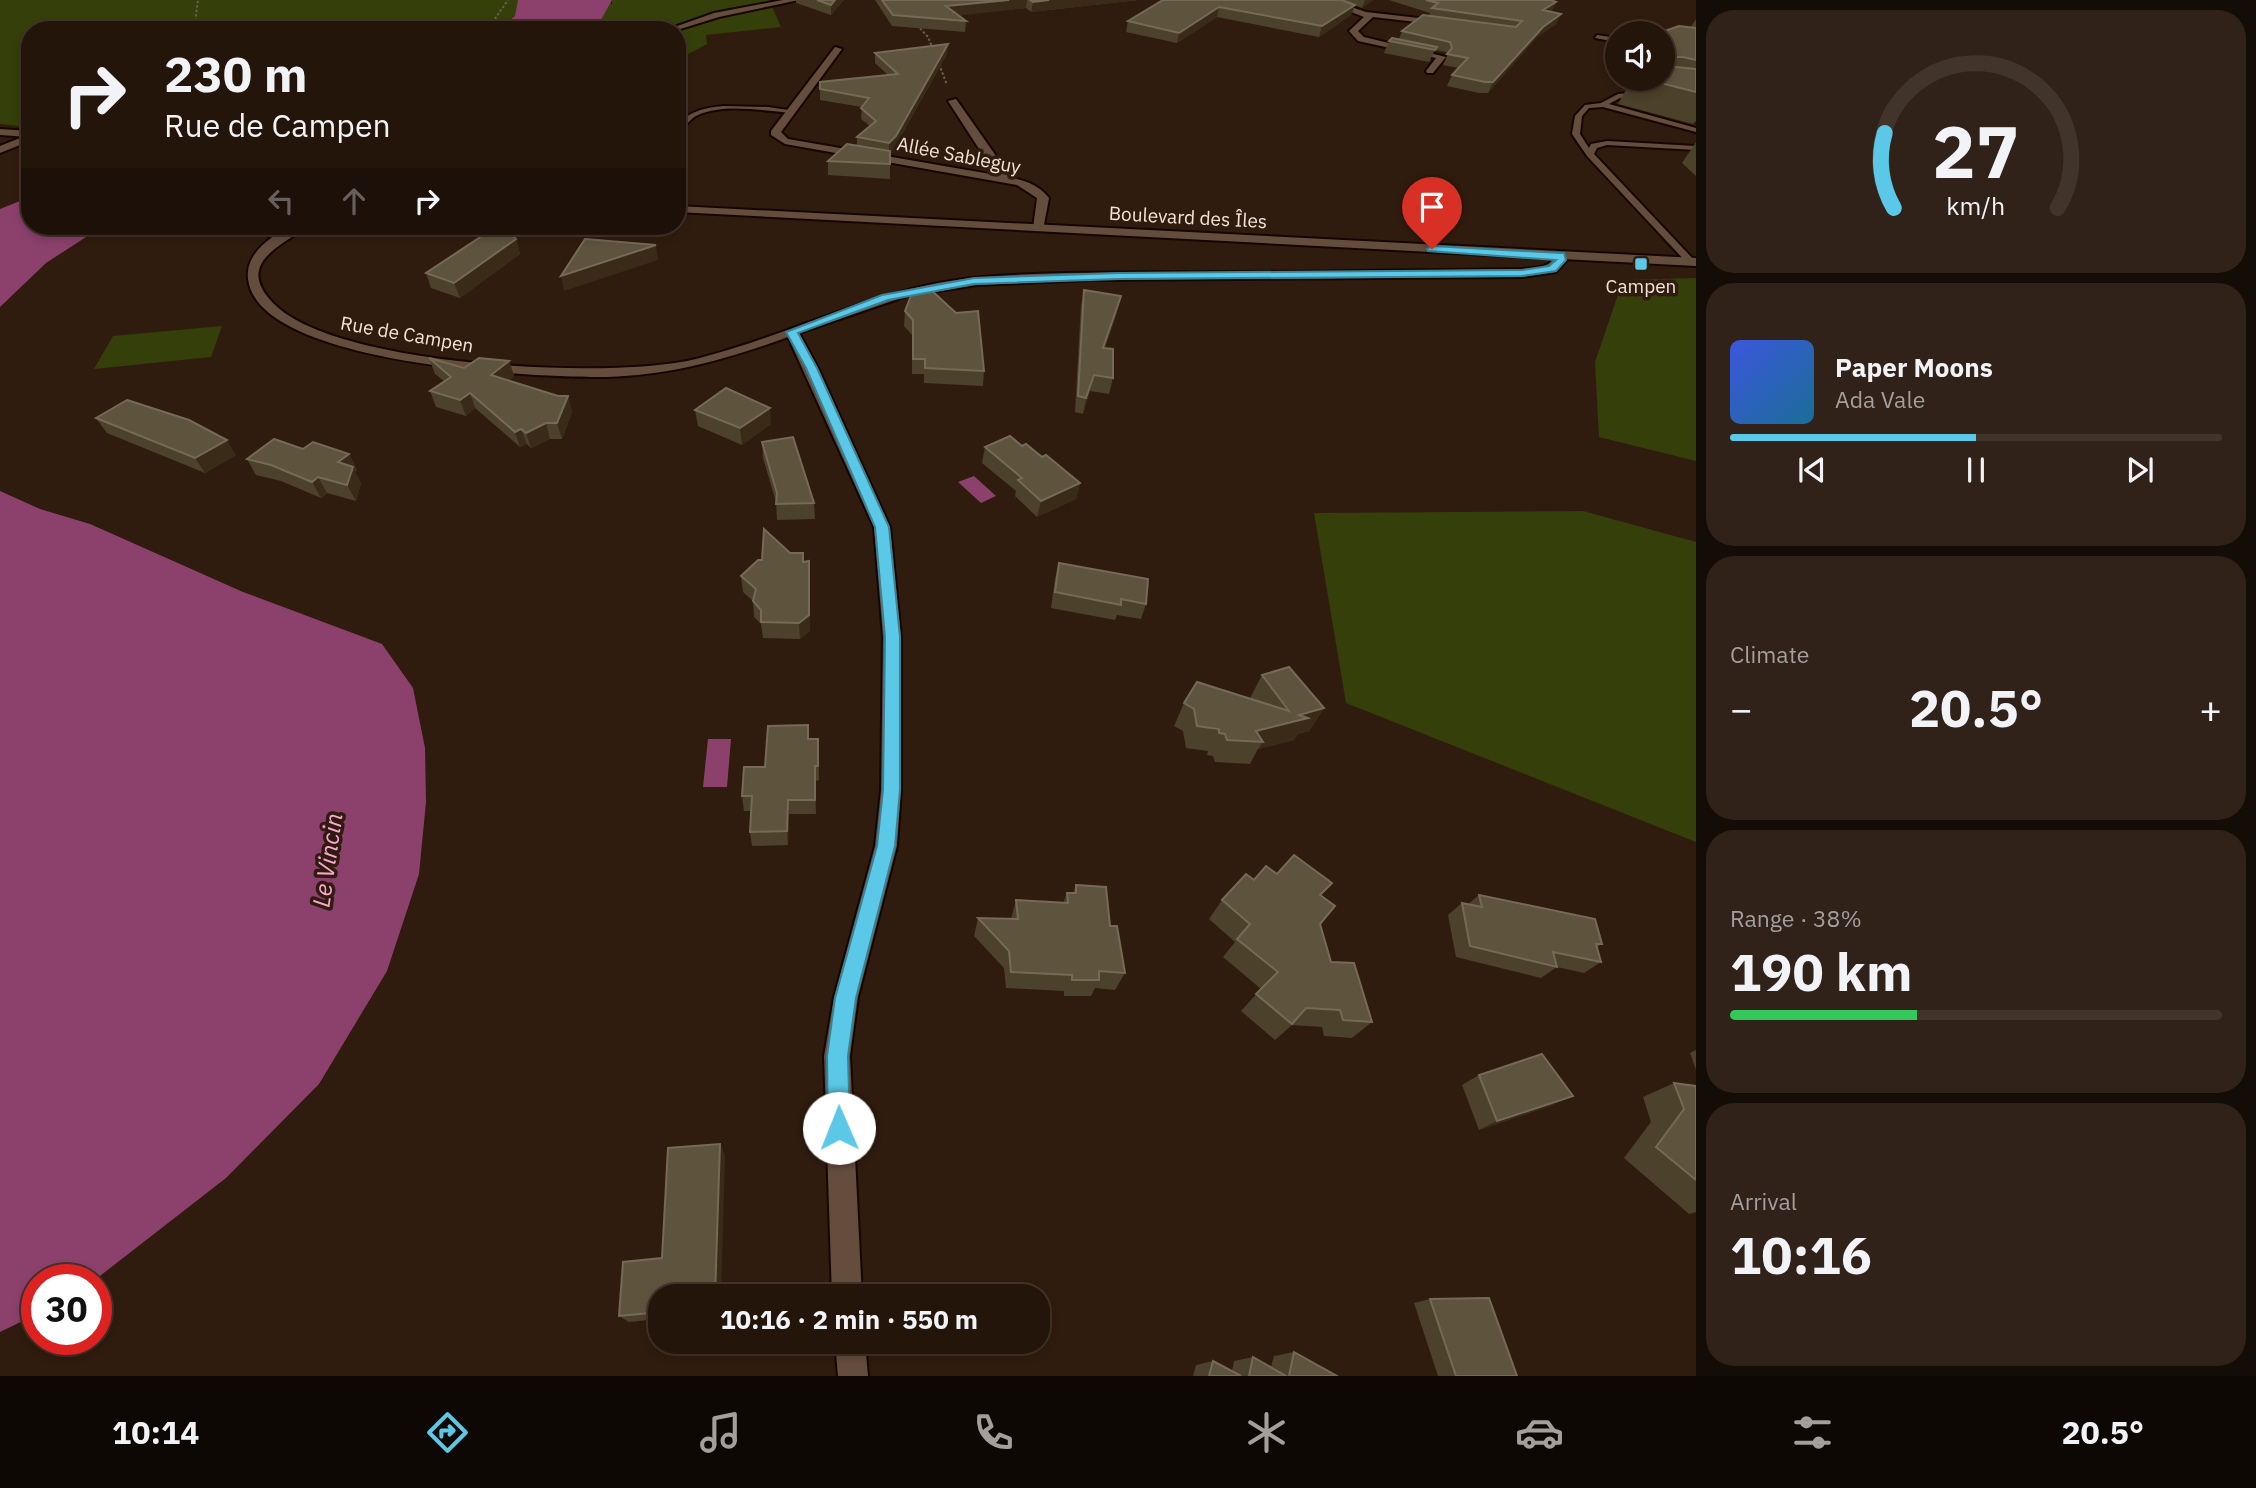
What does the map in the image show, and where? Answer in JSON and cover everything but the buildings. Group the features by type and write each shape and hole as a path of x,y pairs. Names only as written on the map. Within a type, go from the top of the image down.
{"street":[{"path":"686,25 717,15 795,0"},
{"path":"1331,1 1367,14 1458,25"},
{"path":"1367,14 1371,18 1353,31 1355,36 1442,57 1430,71"},
{"name":"Allée Sableguy","path":"838,49 775,133 785,141 1020,182 1037,191 1043,198 1039,228"},
{"path":"953,101 998,166 1003,178"},
{"path":"0,132 21,134"},
{"path":"0,150 21,140"},
{"path":"0,157 21,151"},
{"name":"Boulevard des Îles","path":"686,209 1693,262"},
{"name":"Rue de Campen","path":"283,235 268,246 254,264 253,285 270,309 307,332 372,351 493,368 598,373 692,365 886,297 974,281 1119,276 1522,273 1552,269 1561,260 1560,256"},
{"path":"792,332 811,368 882,527 892,637 891,790 886,846 845,998 837,1056 846,1284"},
{"path":"851,1354 853,1376"}],"lane":[{"path":"1597,37 1605,38"},
{"path":"1603,105 1618,96 1639,95 1644,91"},
{"path":"1693,262 1590,154 1576,134 1579,116 1587,106 1603,105 1696,130"},
{"path":"686,120 696,113 716,109 792,111"},
{"path":"1590,154 1594,146 1607,143 1696,148"}],"path":[{"path":"195,21 198,0"},
{"path":"493,21 508,0"},
{"path":"910,19 928,37 933,50"},
{"path":"938,63 953,101"}],"green space":[{"path":"0,0 609,0 612,5 612,0 769,0 781,27 706,35 707,44 686,55 686,21 21,21 21,126 0,124"},
{"path":"1696,278 1696,461 1599,437 1595,362 1623,280"},
{"path":"222,326 211,357 94,369 113,336"},
{"path":"1583,511 1696,542 1696,842 1346,703 1314,513"}],"water":[{"path":"518,0 612,0 598,21 509,21 515,16"},
{"path":"21,201 21,235 89,235 46,263 0,307 0,209"},
{"path":"974,476 996,496 981,503 958,482"},
{"name":"Le Vincin","path":"0,491 40,509 90,524 243,592 382,644 413,688 425,748 426,802 419,874 387,971 319,1084 226,1178 112,1267 112,1264 21,1264 21,1322 0,1332"},
{"path":"708,739 731,739 727,787 703,787"}],"place":[{"name":"Campen","path":"1641,264"}],"route":[{"path":"839,1128 837,1056 845,998 886,846 891,790 892,637 882,527 857,467 792,332 886,297 974,281 1119,276 1522,273 1546,271 1561,260 1560,256 1432,249"}]}
